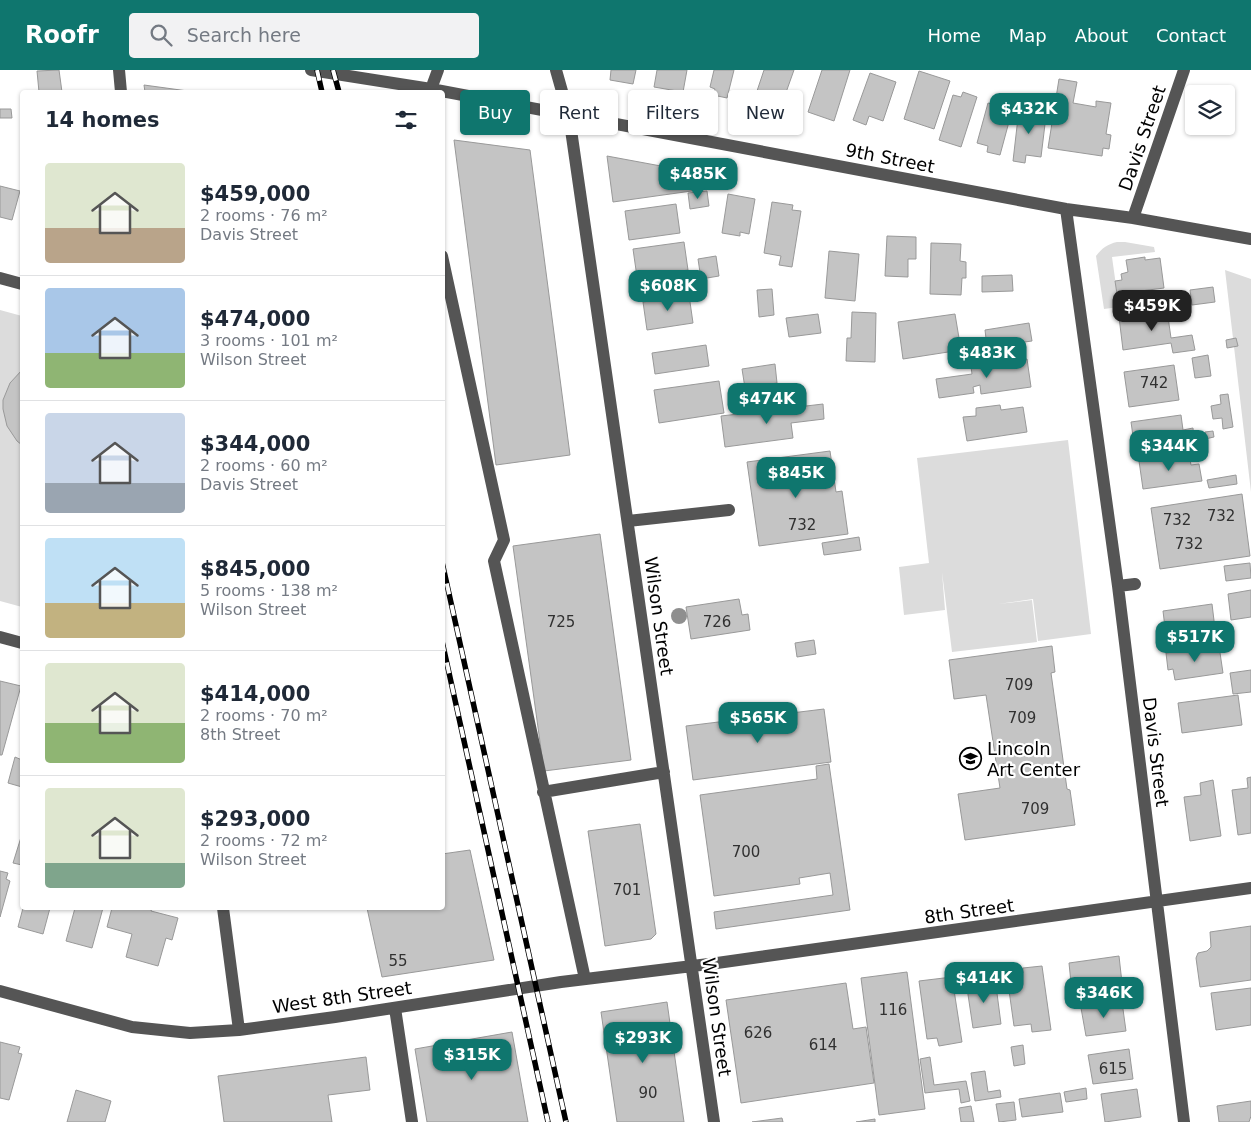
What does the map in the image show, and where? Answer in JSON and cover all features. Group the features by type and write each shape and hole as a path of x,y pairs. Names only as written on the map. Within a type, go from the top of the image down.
{"street":[{"path":"119,70 121,90"},
{"name":"9th Street","path":"314,70 414,89 436,90"},
{"path":"431,89 438,70"},
{"name":"Wilson Street","path":"556,70 562,90"},
{"name":"Davis Street","path":"1133,218 1184,70"},
{"name":"9th Street","path":"445,92 540,110"},
{"name":"9th Street","path":"618,125 1066,209 1133,218 1251,239"},
{"name":"Wilson Street","path":"572,135 714,1122"},
{"name":"Davis Street","path":"1066,209 1118,586 1184,1122"},
{"path":"445,270 504,540 494,561 585,979"},
{"path":"0,278 20,283"},
{"path":"628,521 729,510"},
{"path":"1118,586 1136,584"},
{"path":"0,637 20,642"},
{"path":"543,792 664,772"},
{"name":"8th Street","path":"692,966 1251,888"},
{"path":"223,910 239,1030"},
{"name":"West 8th Street","path":"0,991 132,1027 190,1033 239,1030 585,979 692,966"},
{"path":"395,1008 412,1122"}],"shaded area":[{"path":"1117,242 1154,247 1155,252 1112,257 1119,307 1104,309 1096,256 1105,247"},
{"path":"1225,270 1251,279 1251,492"},
{"path":"0,310 20,315 20,606 0,601"},
{"path":"1068,440 1091,634 1038,641 1033,599 998,604 1032,600 1037,642 952,652 942,572 945,610 904,615 899,567 929,563 917,458"}],"building":[{"path":"59,70 62,90 39,90 37,71"},
{"path":"611,70 636,70 633,84 610,80"},
{"path":"657,70 687,70 683,90 654,87"},
{"path":"714,70 734,70 727,98 718,96 718,90 710,87"},
{"path":"764,70 794,70 787,90 757,90"},
{"path":"822,70 850,70 834,121 808,112"},
{"path":"919,71 950,81 934,129 904,119"},
{"path":"870,73 896,82 883,121 869,116 866,125 853,120"},
{"path":"1059,79 1077,82 1073,103 1096,107 1096,101 1111,103 1106,134 1111,135 1109,149 1103,148 1102,156 1048,148"},
{"path":"144,85 180,90 145,90"},
{"path":"963,92 977,97 961,147 939,140 953,95 961,97"},
{"path":"988,103 1001,107 1001,103 1013,107 1000,155 987,152 988,146 977,143"},
{"path":"0,109 11,109 12,118 0,118"},
{"path":"1019,109 1033,110 1033,115 1046,116 1041,157 1026,155 1025,163 1013,161"},
{"path":"454,140 530,150 570,455 496,465"},
{"path":"607,156 704,174 706,189 613,202"},
{"path":"0,186 20,191 12,220 0,217"},
{"path":"707,191 709,206 690,209 688,193"},
{"path":"728,194 755,199 749,234 740,232 740,236 722,233"},
{"path":"772,202 793,205 792,210 801,211 792,267 779,265 781,256 764,253"},
{"path":"676,204 680,233 629,240 625,211"},
{"path":"887,236 916,237 916,259 908,259 908,277 885,276"},
{"path":"684,242 688,270 637,277 633,249"},
{"path":"931,243 961,244 960,261 966,262 966,278 962,278 961,295 930,294"},
{"path":"829,251 859,254 855,301 825,298"},
{"path":"716,256 719,276 701,279 698,259"},
{"path":"1145,257 1145,260 1160,258 1164,288 1117,294 1115,281 1122,280 1121,274 1128,272 1126,260"},
{"path":"1012,275 1013,291 982,292 982,276"},
{"path":"1213,287 1215,302 1192,305 1190,290"},
{"path":"772,289 774,315 759,317 757,290"},
{"path":"689,295 693,323 647,330 643,302"},
{"path":"1167,310 1171,338 1192,335 1195,350 1173,353 1171,343 1123,350 1119,317"},
{"path":"852,312 876,313 875,362 846,361 847,338 851,338"},
{"path":"818,314 821,333 789,337 786,318"},
{"path":"955,314 961,350 903,359 898,322"},
{"path":"1029,323 1032,341 987,347 985,330"},
{"path":"1236,338 1238,346 1227,348 1226,340"},
{"path":"706,345 709,366 655,374 652,353"},
{"path":"1208,355 1211,376 1195,378 1192,358"},
{"path":"1027,359 1031,387 981,394 980,385 973,387 974,393 939,398 936,379 972,374 971,367"},
{"path":"775,364 777,383 745,388 742,369"},
{"path":"1174,365 1179,400 1129,407 1124,372"},
{"path":"20,372 20,443 7,426 3,409 3,400 10,383"},
{"path":"719,381 724,413 659,423 654,390"},
{"path":"1228,394 1233,427 1223,429 1222,418 1213,419 1211,406 1221,404 1220,395"},
{"path":"823,404 824,419 791,423 793,438 725,447 721,416"},
{"path":"1000,405 1001,410 1023,407 1027,432 967,441 963,417 976,416 976,408"},
{"path":"1181,415 1183,430 1193,428 1194,442 1135,450 1131,422"},
{"path":"1213,431 1214,437 1205,439 1205,432"},
{"path":"830,451 836,492 842,491 848,534 759,546 747,462"},
{"path":"1189,454 1191,465 1199,464 1202,481 1143,489 1139,461"},
{"path":"1236,475 1237,484 1209,488 1207,480"},
{"path":"1242,494 1250,556 1160,569 1151,508"},
{"path":"600,534 631,760 544,771 513,546"},
{"path":"859,537 861,550 824,555 822,543"},
{"path":"1250,563 1251,578 1226,581 1224,566"},
{"path":"1251,590 1251,617 1231,620 1228,594"},
{"path":"739,599 742,615 748,614 750,630 691,639 686,607"},
{"path":"1212,604 1216,637 1167,644 1163,611"},
{"path":"814,640 816,654 797,657 795,643"},
{"path":"1052,646 1055,672 1051,673 1067,789 1070,790 1075,825 965,840 958,794 1000,788 986,695 954,699 949,660"},
{"path":"1219,646 1223,673 1175,680 1173,669 1168,670 1166,653"},
{"path":"1251,670 1251,692 1233,694 1230,673"},
{"path":"0,681 20,686 20,690 2,755 0,755"},
{"path":"1238,695 1242,725 1182,733 1178,703"},
{"path":"824,709 831,762 693,780 686,726"},
{"path":"15,757 20,759 20,786 8,783"},
{"path":"829,764 850,910 716,929 714,912 833,895 830,873 799,878 800,884 714,896 700,795 817,779 816,766"},
{"path":"1251,777 1251,833 1238,835 1232,790 1248,788 1247,778"},
{"path":"1213,780 1221,836 1190,841 1184,797 1201,795 1200,783"},
{"path":"640,824 656,934 651,939 605,946 588,831"},
{"path":"20,840 20,865 13,863"},
{"path":"470,850 494,960 382,977 367,910 445,910 445,854"},
{"path":"0,871 8,873 6,879 10,881 0,917"},
{"path":"22,910 49,910 43,934 18,927"},
{"path":"74,910 102,910 92,948 66,941"},
{"path":"111,910 151,910 178,918 172,940 166,938 158,966 126,957 132,934 107,927"},
{"path":"1251,926 1251,980 1200,987 1196,958 1198,953 1207,951 1211,947 1210,932"},
{"path":"1119,956 1122,983 1079,989 1078,982 1071,983 1069,963"},
{"path":"1042,966 1051,1030 1032,1032 1031,1024 1014,1026 1007,976 1023,973 1023,968"},
{"path":"907,972 925,1109 879,1115 861,978"},
{"path":"952,977 962,1042 939,1046 937,1038 927,1039 919,981"},
{"path":"995,978 1001,1024 973,1028 967,988 976,986 976,981"},
{"path":"846,983 853,1029 866,1027 874,1083 741,1103 726,1000"},
{"path":"1251,988 1251,1025 1216,1030 1211,993"},
{"path":"667,1002 684,1122 617,1122 601,1012"},
{"path":"1122,1002 1126,1031 1086,1036 1081,1008"},
{"path":"512,1032 528,1122 427,1122 415,1049"},
{"path":"0,1042 20,1047 18,1053 22,1054 9,1100 0,1098"},
{"path":"1023,1045 1025,1064 1014,1066 1011,1047"},
{"path":"1129,1049 1133,1079 1093,1084 1088,1055"},
{"path":"366,1057 370,1090 328,1095 332,1122 224,1122 218,1076"},
{"path":"930,1057 934,1085 966,1081 970,1101 961,1103 959,1089 925,1093 920,1059"},
{"path":"985,1071 988,1092 1000,1090 1001,1097 975,1101 971,1073"},
{"path":"1086,1088 1087,1099 1066,1102 1064,1092"},
{"path":"1137,1089 1141,1117 1105,1122 1101,1094"},
{"path":"76,1090 111,1101 105,1122 67,1122"},
{"path":"1060,1093 1063,1112 1022,1117 1019,1099"},
{"path":"1251,1101 1249,1122 1219,1122 1217,1106"},
{"path":"1014,1102 1016,1120 999,1122 996,1104"},
{"path":"971,1106 974,1122 961,1122 959,1108"},
{"path":"782,1118 783,1122 752,1122"},
{"path":"875,1119 875,1122 856,1122"}],"railway":[{"path":"317,70 322,90"},
{"path":"333,70 338,90"},
{"path":"445,576 566,1122"},
{"path":"445,655 548,1122"}],"place":[{"name":"Lincoln Art Center","path":"971,758"}]}
